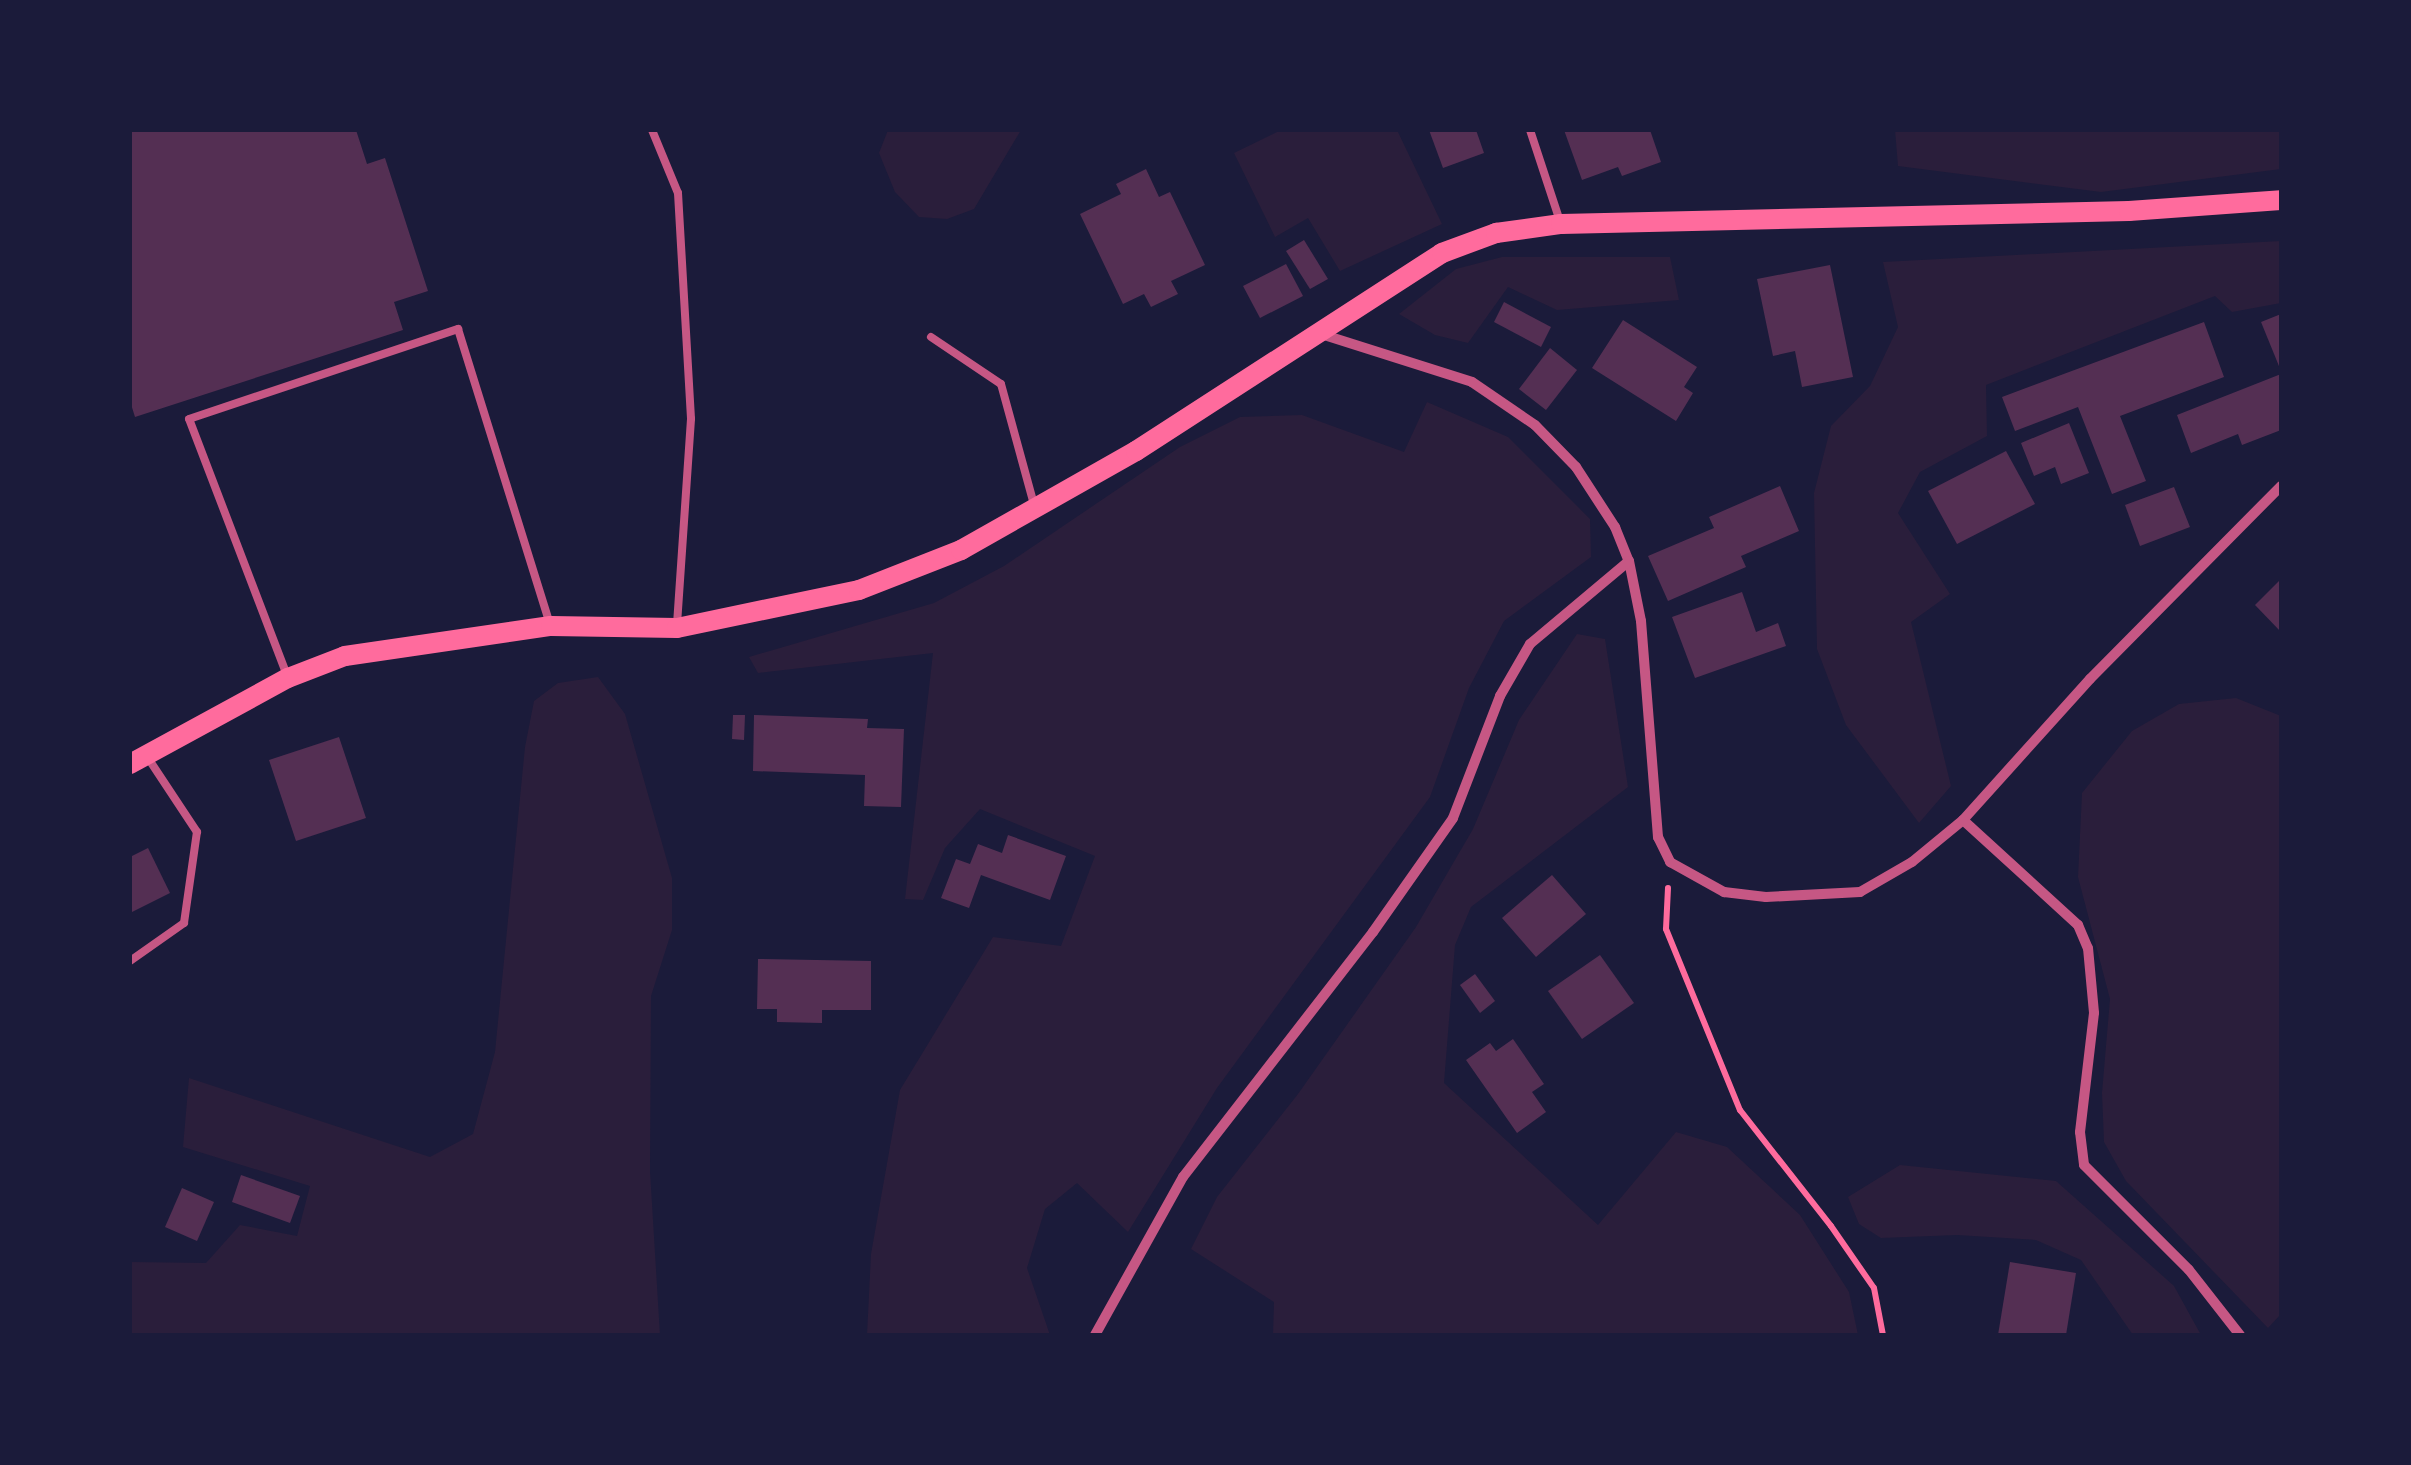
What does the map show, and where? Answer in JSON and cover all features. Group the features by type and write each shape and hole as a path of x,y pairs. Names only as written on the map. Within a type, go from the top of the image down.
{"main road":[{"path":"138,760 288,678 344,656 551,626 677,628 859,590 961,550 1136,450 1442,253 1496,233 1561,224 2128,211 2281,200"}],"street":[{"path":"1316,332 1472,382 1534,425 1576,467 1614,527 1629,561 1641,621 1652,802 1658,838 1670,862 1724,892 1766,898 1860,892 1912,862 1963,820 2090,679 2281,486"},
{"path":"1095,1335 1182,1177 1374,932 1453,818 1500,696 1530,644 1629,561"},
{"path":"1963,820 2078,925 2088,948 2094,1013 2080,1132 2084,1165 2189,1270 2240,1335"}],"lane":[{"path":"652,130 678,194 691,419 677,628"},
{"path":"1530,130 1561,224"},
{"path":"288,678 189,419 458,329 551,626"},
{"path":"931,337 1001,384 1035,508"},
{"path":"130,961 184,923 197,832 138,760"}],"path":[{"path":"1670,862 1666,929 1740,1110 1832,1226 1874,1288 1883,1335"}],"shaded area":[{"path":"888,130 1021,130 974,209 947,219 919,217 895,192 879,153"},
{"path":"1281,130 1397,130 1442,224 1340,271 1308,218 1275,237 1234,153"},
{"path":"1895,130 2281,130 2281,169 2101,192 1898,166"},
{"path":"2281,241 2281,303 2232,312 2215,296 1986,385 1987,436 1920,472 1898,513 1950,594 1911,622 1951,786 1919,823 1846,725 1817,649 1814,493 1831,426 1870,386 1898,327 1883,262"},
{"path":"1502,257 1670,257 1679,300 1557,310 1508,287 1468,343 1435,335 1399,314 1456,269"},
{"path":"1427,402 1508,437 1590,519 1591,557 1504,621 1469,688 1430,797 1217,1088 1128,1232 1077,1183 1045,1209 1027,1268 1050,1335 867,1335 871,1254 900,1090 993,937 1061,946 1095,856 980,809 945,848 923,900 905,899 933,653 758,673 749,657 934,603 1004,566 1180,447 1240,417 1302,415 1404,452"},
{"path":"1577,634 1605,639 1628,787 1471,907 1455,945 1444,1083 1598,1225 1676,1132 1727,1147 1800,1215 1849,1292 1858,1335 1273,1335 1274,1302 1191,1249 1217,1197 1298,1094 1416,927 1473,829 1519,720"},
{"path":"598,677 625,714 672,878 672,930 651,996 650,1171 660,1335 130,1335 130,1262 206,1263 240,1225 297,1236 310,1186 183,1147 189,1078 430,1157 473,1134 495,1052 525,747 534,701 558,683"},
{"path":"2236,698 2281,716 2281,1314 2268,1328 2126,1181 2104,1142 2102,1093 2110,999 2078,877 2082,793 2132,731 2179,704"},
{"path":"1900,1165 2056,1181 2174,1286 2201,1335 2133,1335 2081,1260 2036,1240 1957,1235 1881,1238 1859,1224 1848,1197"}],"building":[{"path":"130,130 356,130 367,164 385,158 428,291 394,302 403,330 135,417 130,401"},
{"path":"1429,130 1476,130 1484,153 1443,168"},
{"path":"1564,130 1650,130 1661,162 1622,176 1618,167 1582,180"},
{"path":"1146,169 1159,197 1170,192 1205,265 1171,281 1178,294 1151,307 1144,294 1123,304 1080,214 1121,194 1116,184"},
{"path":"1304,240 1328,279 1310,289 1286,251"},
{"path":"1286,264 1303,296 1260,318 1243,286"},
{"path":"1830,265 1853,377 1802,387 1795,351 1773,356 1757,279"},
{"path":"1504,302 1551,327 1541,347 1494,322"},
{"path":"2281,314 2281,371 2261,322"},
{"path":"1623,320 1697,367 1684,387 1693,393 1676,421 1592,368"},
{"path":"2204,322 2224,377 2120,416 2146,481 2112,494 2078,407 2015,431 2002,397"},
{"path":"1550,348 1577,370 1546,410 1519,389"},
{"path":"2281,374 2281,430 2242,445 2238,434 2191,453 2177,415"},
{"path":"2069,423 2089,473 2061,484 2055,467 2034,476 2021,443"},
{"path":"2006,451 2035,504 1957,544 1928,491"},
{"path":"1780,486 1799,531 1741,556 1746,567 1668,601 1648,556 1714,528 1709,517"},
{"path":"2174,487 2190,527 2140,546 2125,505"},
{"path":"2281,579 2281,632 2255,605"},
{"path":"1742,592 1756,632 1778,623 1786,646 1695,678 1672,617"},
{"path":"733,715 745,715 744,740 732,739"},
{"path":"754,715 868,719 867,728 904,729 901,807 864,806 865,775 753,771"},
{"path":"339,737 366,818 296,841 269,760"},
{"path":"1008,835 1066,856 1050,900 981,875 969,908 941,898 956,859 970,864 978,844 1002,853"},
{"path":"148,848 170,893 130,913 130,857"},
{"path":"1552,875 1586,914 1536,957 1502,918"},
{"path":"1600,955 1634,1003 1582,1039 1548,991"},
{"path":"758,959 871,961 871,1010 822,1010 822,1023 777,1022 777,1009 757,1009"},
{"path":"1475,974 1495,1001 1480,1013 1460,985"},
{"path":"1513,1039 1544,1084 1532,1092 1546,1112 1517,1133 1466,1060 1490,1043 1496,1051"},
{"path":"241,1175 300,1196 290,1223 232,1202"},
{"path":"182,1188 214,1202 197,1241 165,1227"},
{"path":"2010,1262 2076,1273 2066,1335 1998,1335"}]}
